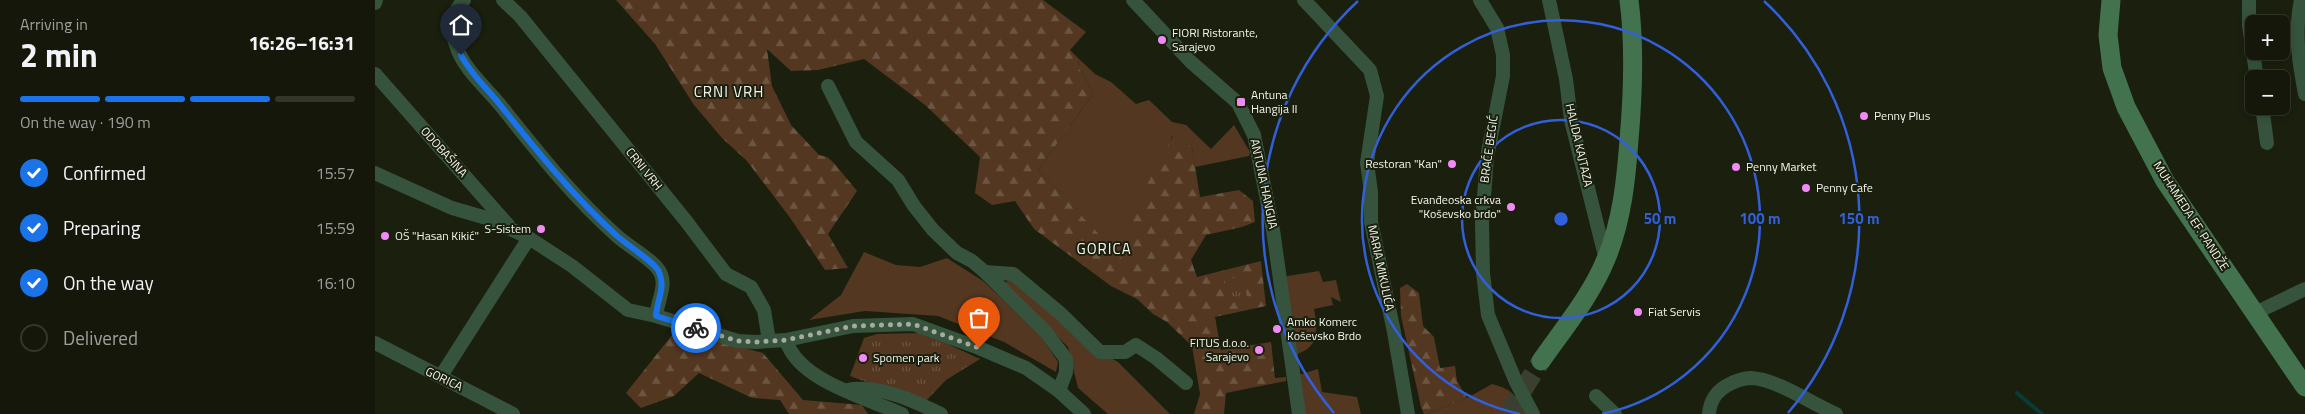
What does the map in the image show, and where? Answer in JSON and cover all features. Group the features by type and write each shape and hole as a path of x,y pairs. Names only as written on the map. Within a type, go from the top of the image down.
{"street":[{"path":"464,0 455,10 452,25 456,45 466,65 501,105 528,142 573,191 616,235 659,270 664,289 657,304 656,316"},
{"name":"CRNI VRH","path":"503,0 533,31 686,221 726,274 751,287 764,310 769,341"},
{"name":"ANTUNA HANGIJA","path":"1133,0 1191,62 1238,103 1254,135 1273,230 1299,414"},
{"name":"MARIA MIKULIĆA","path":"1304,0 1365,64 1375,82 1377,96 1367,163 1371,192 1371,222 1394,332 1407,414"},
{"name":"BRAĆE BEGIĆ","path":"1480,0 1497,28 1503,55 1503,76 1487,157 1482,223 1483,273 1488,315 1516,382 1533,414"},
{"name":"HALIDA KAJTAZA","path":"1549,0 1566,79 1571,120 1606,260"},
{"path":"1541,361 1583,303 1606,260 1617,232 1626,177 1633,66 1629,0"},
{"name":"MUHAMEDA EF. PANDŽE","path":"2111,0 2108,34 2112,68 2126,107 2165,181 2305,388"},
{"path":"2249,0 2249,26 2256,70"},
{"path":"2301,0 2296,28 2298,56 2305,94"},
{"name":"ODOBAŠINA","path":"375,74 514,231"},
{"path":"828,86 857,142 898,180 914,206 933,230 957,253 972,261 985,272 1003,292 1045,331 1066,359 1066,372 1059,391"},
{"path":"2263,115 2267,144"},
{"name":"ODOBAŠINA","path":"375,173 452,208 489,219 529,238 572,266 628,310 656,316 738,341 786,340 853,326 913,324 971,344 1026,368 1059,391 1085,414"},
{"path":"441,376 529,238"},
{"path":"985,272 1013,274 1061,314 1100,352 1115,354 1125,352 1136,345 1156,358 1186,383"},
{"path":"2255,312 2305,289"},
{"path":"786,340 789,353 823,382 847,390 863,400 902,414"},
{"name":"GORICA","path":"375,343 424,370 441,376 513,414"},
{"path":"1709,414 1711,399 1721,389 1733,382 1751,378 1774,384 1836,414"},
{"path":"847,390 865,388 894,395 941,414"},
{"path":"1596,396 1615,414"}],"green space":[{"path":"616,0 1043,0 1086,32 1070,50 1078,58 1079,68 1093,94 1038,170 1127,264 1138,233 1125,226 1173,136 1192,147 1200,197 1239,190 1253,201 1255,222 1206,235 1191,260 1197,277 1261,261 1266,306 1215,317 1221,350 1271,342 1275,378 1286,377 1286,381 1226,393 1224,414 1194,414 1200,394 1192,346 1167,322 1153,314 1137,299 1111,286 1034,229 1015,201 992,205 975,193 980,157 925,105 864,59 818,70 791,71 767,49 772,86 791,125 819,155 827,157 833,162 857,191 828,234 848,268 825,270 791,219 747,161 722,138 694,105 655,44"},
{"path":"1078,58 1095,74 1111,82 1136,104 1149,100 1172,122 1186,125 1211,149 1234,125 1250,152 1249,156 1195,167 1192,147 1172,136 1142,232 1127,265 1038,170 1093,94 1079,68"},
{"path":"864,252 896,265 920,267 947,258 983,281 1040,335 1058,362 1056,372 1004,342 938,316 865,311 809,320 841,295"},
{"path":"1319,271 1323,282 1336,280 1341,302 1331,297 1333,305 1314,309 1316,333 1314,340 1306,350 1290,356 1281,277"},
{"path":"1244,275 1247,298 1227,305 1224,281"},
{"path":"1011,278 1090,347 1118,362 1170,414 1108,414 1078,388 1068,347 1005,283"},
{"path":"1407,284 1419,293 1423,326 1434,337 1440,368 1455,366 1457,381 1467,398 1427,414 1424,414 1421,407 1401,316 1400,288"},
{"path":"676,330 763,353 803,400 862,405 868,414 789,414 780,400 752,398 699,373 674,396 641,408 626,393"},
{"path":"924,333 980,359 946,380 924,403 850,376 864,338 877,334"},
{"path":"1318,369 1322,392 1357,397 1361,414 1299,414 1295,376"},
{"path":"1492,384 1513,394 1525,414 1427,414 1467,398"}],"waterway":[{"path":"2017,393 2042,414"}],"tunnel":[{"path":"1508,414 1541,361"}],"way so far":[{"path":"696,328 738,341 756,342 786,340 853,326 913,324 979,348"}],"place":[{"name":"FIORI Ristorante, Sarajevo","path":"1162,40"},
{"name":"Antuna Hangija II","path":"1241,102"},
{"name":"Penny Plus","path":"1864,116"},
{"name":"Restoran \"Kan\"","path":"1452,164"},
{"name":"Penny Market","path":"1736,167"},
{"name":"Penny Cafe","path":"1806,188"},
{"name":"Evanđeoska crkva \"Koševsko brdo\"","path":"1511,207"},
{"name":"S-Sistem","path":"541,229"},
{"name":"OŠ \"Hasan Kikić\"","path":"385,236"},
{"name":"Fiat Servis","path":"1638,312"},
{"name":"Amko Komerc Koševsko Brdo","path":"1277,329"},
{"name":"FITUS d.o.o. Sarajevo","path":"1259,350"},
{"name":"Spomen park","path":"863,358"}],"district":[{"name":"CRNI VRH","path":"729,92"},
{"name":"GORICA","path":"1104,249"}],"route":[{"path":"461,55 466,65 501,105 528,142 573,191 616,235 659,270 664,289 657,304 656,316 696,328"}]}
